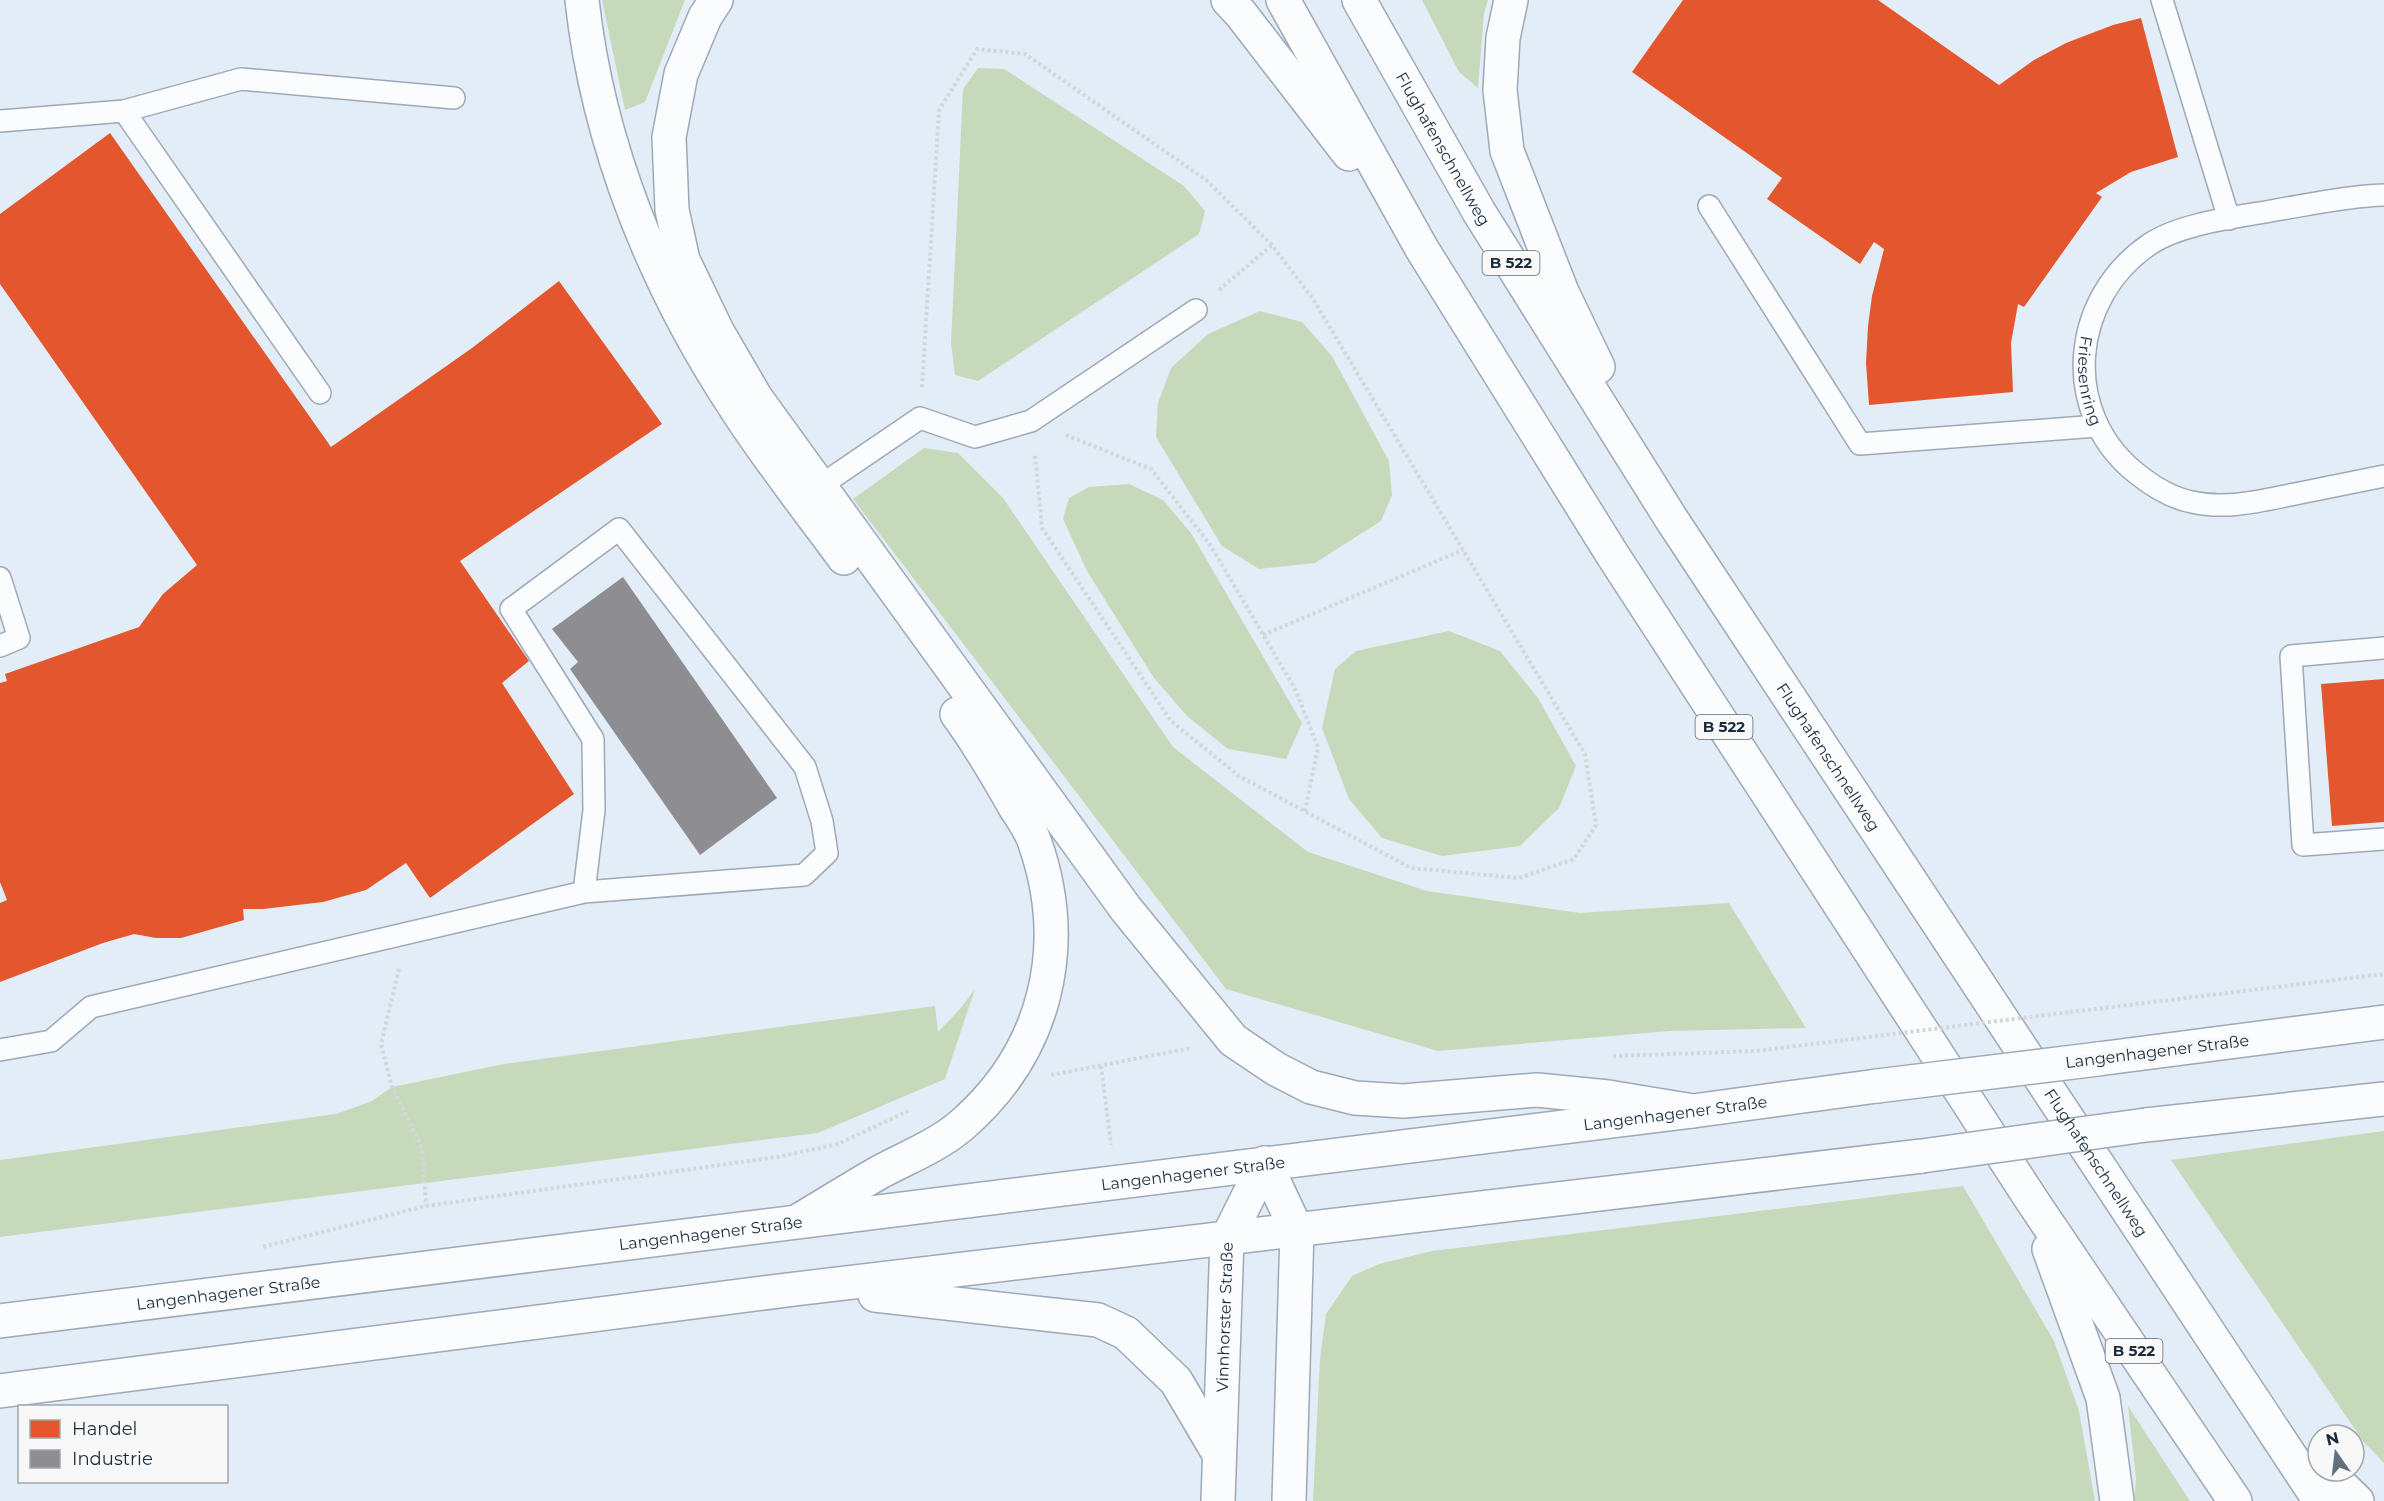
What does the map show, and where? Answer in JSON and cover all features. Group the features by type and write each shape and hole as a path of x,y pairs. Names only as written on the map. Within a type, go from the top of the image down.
{"main road":[{"path":"582,0 586,41 609,137 637,220 658,269 696,344 737,411 983,750 1035,841 1051,906 1053,952 1044,992 1030,1036 1002,1084 962,1125 922,1151 798,1221"},
{"path":"716,0 705,17 681,74 669,137 672,210 683,260 717,331 756,398 1126,909 1233,1040 1276,1070 1311,1087 1355,1098 1402,1101 1537,1090 1608,1097 1693,1111"},
{"path":"1227,0 1241,14 1422,249"},
{"name":"B 522","path":"1282,0 1422,249 1612,554 2033,1202 2235,1501"},
{"name":"Flughafenschnellweg","path":"1359,0 1479,212 1672,520 2320,1501"},
{"path":"1511,0 1503,38 1500,90 1507,151 1562,292 1672,520"},
{"name":"Langenhagener Straße","path":"0,1321 1693,1111 2384,1022"},
{"path":"0,1391 795,1289 1922,1156 2146,1125 2384,1099"},
{"path":"1265,1163 1297,1231 1289,1501"},
{"name":"Vinnhorster Straße","path":"1218,1501 1227,1239 1265,1163"},
{"path":"2033,1202 2103,1398 2117,1501"},
{"path":"795,1289 911,1297 1098,1320 1126,1333 1176,1381 1220,1454"},
{"path":"2256,1405 2306,1453"},
{"path":"2338,1483 2357,1501"}],"lane":[{"path":"2162,0 2229,219"},
{"path":"0,121 124,111 242,79 454,98"},
{"path":"124,111 320,393"},
{"name":"Friesenring","path":"2384,195 2360,195 2189,227 2151,243 2119,270 2096,305 2084,345 2085,387 2097,426 2120,460 2153,487 2191,502 2233,506 2384,476"},
{"path":"1709,206 1860,444 2097,426"},
{"path":"820,486 920,418 975,437 1031,422 1196,310"},
{"path":"0,1050 51,1041 91,1006 584,891 804,875 827,853 822,821 805,767 619,529 511,609 593,738 594,810 584,891"},
{"path":"0,578 19,638 0,646"},
{"path":"2384,648 2291,656 2303,845 2384,839"}],"path":[{"path":"920,418 939,110 977,49 1025,54 1206,180 1272,245 1313,299 1585,754 1596,825 1574,859 1519,878 1412,868 1239,776 1171,721 1042,528 1031,422 1151,469 1211,546 1295,689 1318,747 1305,811"},
{"path":"1196,310 1272,245"},
{"path":"1263,635 1463,550"},
{"path":"397,935 401,960 381,1044 392,1087 422,1148 426,1206"},
{"path":"1845,1040 2384,974"}],"green space":[{"path":"602,0 685,0 645,102 625,110"},
{"path":"1422,0 1488,0 1484,13 1478,88 1459,72"},
{"path":"978,68 1004,69 1184,186 1205,211 1199,234 978,381 955,375 951,343 963,89"},
{"path":"1260,311 1302,322 1332,356 1389,461 1392,495 1381,521 1315,563 1259,569 1222,546 1156,437 1158,403 1171,368 1208,334"},
{"path":"924,448 958,453 1003,498 1173,747 1308,852 1427,891 1580,913 1729,903 1806,1028 1669,1031 1438,1051 1226,989 853,499"},
{"path":"1129,484 1163,500 1191,533 1302,723 1286,759 1228,749 1187,716 1154,678 1087,571 1063,519 1069,498 1089,487"},
{"path":"1449,631 1500,651 1538,698 1576,766 1559,808 1520,846 1442,856 1382,838 1349,799 1322,728 1335,669 1356,651"},
{"path":"975,989 945,1079 818,1133 0,1237 0,1160 336,1114 372,1101 392,1087 504,1064 935,1006 938,1032"},
{"path":"2384,1131 2384,1463 2366,1444 2366,1423 2351,1423 2171,1160"},
{"path":"1963,1186 2054,1341 2079,1411 2095,1501 1313,1501 1320,1359 1326,1314 1352,1276 1379,1264 1432,1251"},
{"path":"2128,1406 2190,1501 2134,1501 2136,1479"}],"building: Handel":[{"path":"1683,0 1878,0 1999,85 2034,60 2066,43 2113,25 2141,18 2178,157 2131,172 2096,193 2102,197 2024,307 2018,304 2011,343 2013,392 1869,405 1866,363 1868,326 1872,296 1884,249 1874,242 1860,264 1767,199 1782,178 1632,72"},
{"path":"110,133 331,447 472,348 559,281 662,424 460,561 529,661 502,683 574,794 430,898 406,863 366,890 323,902 243,909 244,920 181,938 156,938 134,934 103,943 0,982 0,903 7,900 0,882 0,683 7,681 5,674 139,627 163,594 197,565 0,284 0,214"},
{"path":"2384,679 2384,822 2332,826 2321,684"}],"building: Industrie":[{"path":"623,577 777,798 700,855 570,669 578,662 552,629"}]}
